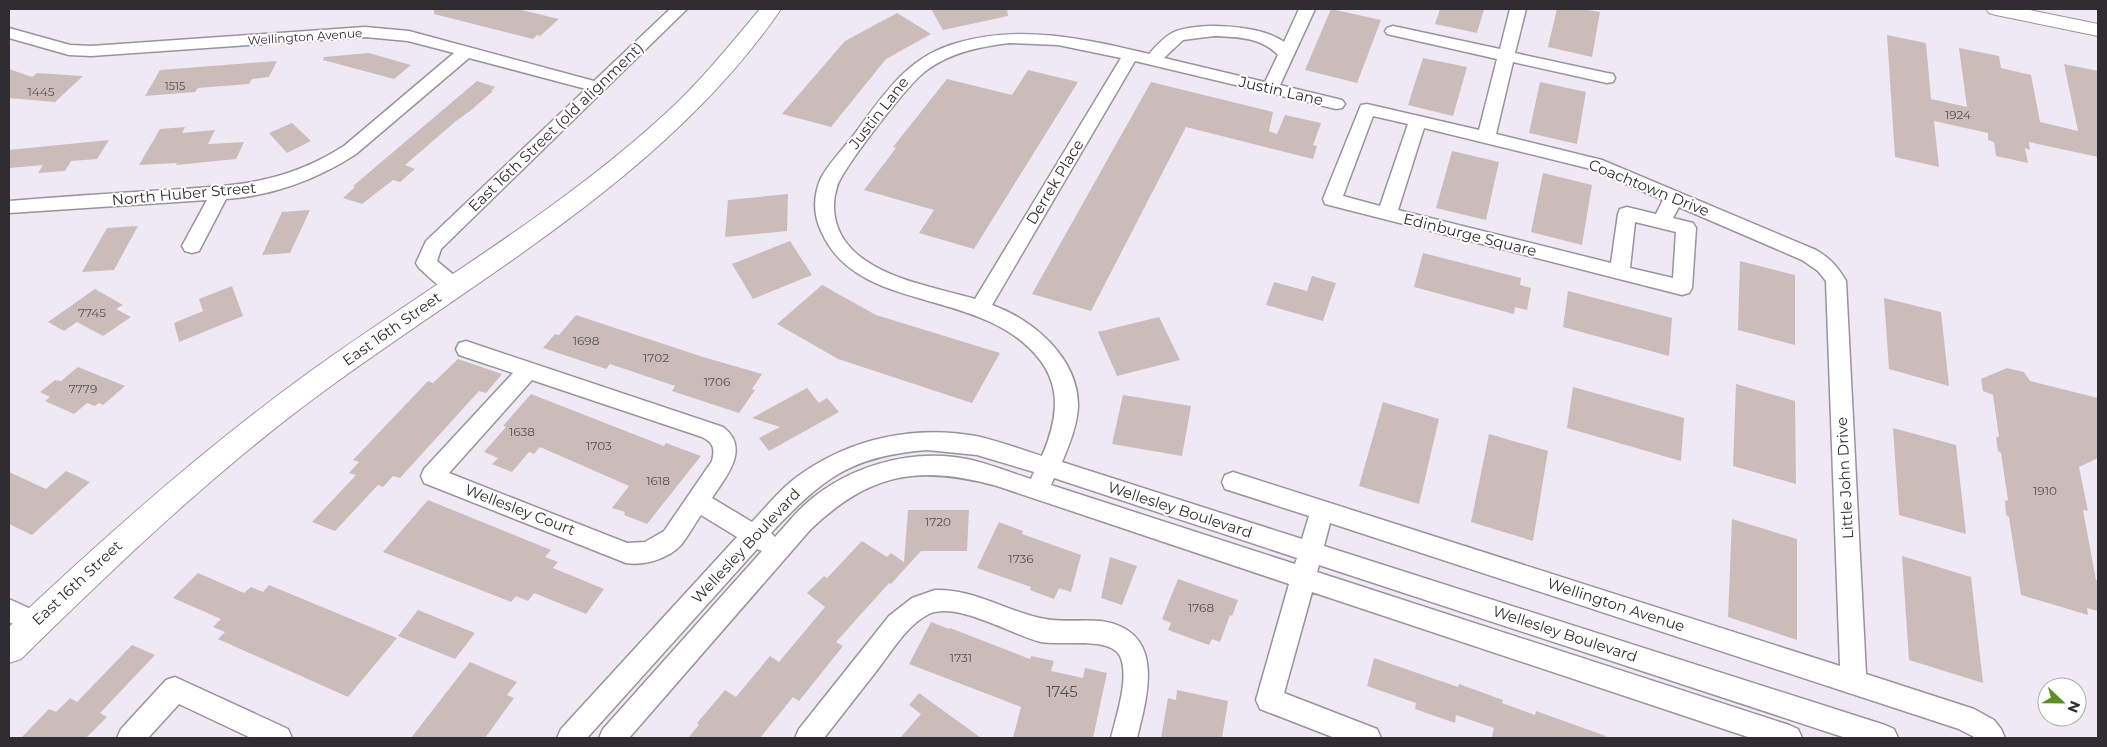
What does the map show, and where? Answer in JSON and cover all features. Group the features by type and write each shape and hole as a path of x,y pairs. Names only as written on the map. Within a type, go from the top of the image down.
{"main road":[{"name":"East 16th Street","path":"9,648 113,549 216,458 326,375 569,206 639,151 719,75 771,9"},
{"path":"1996,9 2098,30"},
{"path":"2050,9 2098,18"}],"street":[{"name":"East 16th Street (old alignment)","path":"454,286 426,263 433,246 678,9"},
{"path":"1270,89 1307,9"},
{"path":"1486,138 1518,9"},
{"path":"1394,31 1606,78"},
{"name":"Wellington Avenue","path":"9,33 68,50 91,52 383,32 409,36 597,87"},
{"path":"1153,61 1170,42 1181,36 1197,33 1258,36 1270,40 1286,54"},
{"name":"Justin Lane","path":"1037,490 1062,434 1067,410 1067,397 1060,373 1044,349 1034,338 1008,320 980,308 888,280 865,270 846,256 833,240 824,218 825,194 831,177 909,74 924,63 948,51 970,44 993,41 1055,40 1080,43 1336,104"},
{"name":"North Huber Street","path":"9,207 220,193 274,185 310,172 350,150 466,52"},
{"name":"Derrek Place","path":"980,308 1130,56"},
{"name":"Coachtown Drive","path":"1388,214 1332,199 1367,109 1596,164 1809,255 1823,264 1833,275"},
{"name":"Edinburge Square","path":"1418,121 1388,214 1682,288 1686,228 1627,214 1619,272"},
{"path":"192,246 220,193"},
{"path":"1662,222 1674,197"},
{"name":"Little John Drive","path":"1833,275 1836,282 1854,682"},
{"path":"466,348 715,433 724,442 724,460 697,501 779,549"},
{"name":"Wellesley Court","path":"529,369 432,476 633,554 650,551 662,546 672,538 697,501"},
{"name":"Wellesley Boulevard","path":"572,737 796,491 822,472 852,457 899,443 926,440 971,444 1048,467 1885,738"},
{"name":"Wellesley Boulevard","path":"612,738 813,511 853,484 886,470 920,465 955,466 1037,490 1789,738"},
{"name":"Wellington Avenue","path":"1233,482 1965,718 1985,729 1992,738"},
{"path":"1322,511 1269,700 1368,738"},
{"path":"808,738 899,622 927,604 954,601 1041,630 1071,634 1099,632 1111,634 1126,644 1135,658 1136,674 1124,738"},
{"path":"9,610 35,622"},
{"path":"130,738 175,689 279,738"}],"building":[{"path":"434,9 517,9 559,19 540,36 537,35 533,39 434,14"},
{"path":"931,9 1007,9 1008,16 943,30"},
{"path":"1331,9 1381,20 1357,83 1305,70"},
{"path":"1440,9 1484,9 1477,33 1435,24"},
{"path":"1557,9 1582,9 1600,12 1592,57 1548,47"},
{"path":"897,13 931,34 886,59 831,127 782,114 845,41"},
{"path":"1887,35 1926,43 1931,99 1967,107 1959,48 1999,56 2001,68 2031,75 2040,122 2078,131 2064,64 2098,71 2098,157 2029,142 2030,150 2025,148 2028,163 1996,156 1994,142 1988,140 1988,133 1934,121 1939,167 1895,157"},
{"path":"369,53 411,65 394,79 323,60 324,57"},
{"path":"1423,58 1467,67 1453,116 1408,105"},
{"path":"277,61 269,77 252,79 249,84 198,88 195,92 145,96 160,70"},
{"path":"9,69 32,77 37,73 83,76 55,102 9,98"},
{"path":"1028,70 1078,82 974,249 919,233 934,210 864,190 896,148 893,147 947,79 1012,95"},
{"path":"477,81 495,87 491,91 493,91 470,111 405,165 415,169 400,182 393,180 362,204 343,198 355,187 353,186"},
{"path":"1151,82 1273,112 1269,131 1277,134 1285,115 1321,123 1313,145 1317,146 1313,159 1186,127 1091,311 1032,294"},
{"path":"1540,82 1586,92 1577,144 1529,133"},
{"path":"292,123 311,141 287,153 269,133"},
{"path":"185,127 182,133 215,130 208,144 244,142 236,159 176,165 177,163 139,165 160,129"},
{"path":"109,140 97,159 71,161 65,171 38,173 43,165 9,168 9,150"},
{"path":"1452,151 1499,162 1486,220 1436,208"},
{"path":"1543,173 1592,185 1582,245 1531,232"},
{"path":"788,194 787,231 725,237 728,200"},
{"path":"310,210 290,253 262,255 282,212"},
{"path":"138,226 114,270 82,272 107,228"},
{"path":"790,241 812,275 753,299 732,264"},
{"path":"1423,253 1521,278 1520,285 1531,288 1527,310 1515,307 1514,314 1414,287"},
{"path":"1740,261 1795,275 1795,345 1738,330"},
{"path":"1312,276 1336,283 1323,321 1266,305 1274,282 1307,291"},
{"path":"822,285 876,315 1000,353 972,403 838,359 777,324"},
{"path":"232,286 243,316 179,342 174,323 203,311 199,299"},
{"path":"95,289 123,305 116,309 131,317 103,336 77,322 64,331 48,322"},
{"path":"1568,291 1672,318 1669,356 1563,327"},
{"path":"1884,298 1941,312 1949,386 1889,369"},
{"path":"576,315 703,357 762,374 752,389 755,390 739,413 672,391 675,386 610,364 606,369 543,348 555,334 559,335"},
{"path":"1159,317 1180,360 1117,376 1098,332"},
{"path":"458,359 502,374 486,393 479,391 400,478 393,476 383,487 378,485 335,531 312,522 356,475 349,473 359,462 353,460 428,381 433,383"},
{"path":"78,367 125,386 103,405 99,403 95,406 87,403 74,414 45,401 50,397 40,392 55,380 61,381"},
{"path":"2007,368 2024,372 2030,381 2098,398 2098,458 2079,467 2088,511 2083,510 2096,580 2098,581 2098,611 2087,608 2088,615 2021,595 2009,517 2006,515 2005,501 2008,500 2001,453 1998,451 1996,437 1999,437 1993,395 1983,391 1981,379"},
{"path":"1736,384 1795,401 1796,484 1733,466"},
{"path":"1573,387 1684,418 1681,461 1567,428"},
{"path":"807,388 819,403 827,398 839,412 769,451 759,438 780,427 752,418"},
{"path":"531,394 664,446 666,443 701,456 647,524 624,515 625,512 612,508 629,486 540,447 534,454 529,452 512,472 492,464 498,458 484,452 506,427 503,426"},
{"path":"1123,395 1191,406 1182,456 1112,444"},
{"path":"1383,402 1439,419 1419,504 1359,486"},
{"path":"1893,428 1956,445 1966,534 1899,515"},
{"path":"1489,434 1548,451 1533,541 1471,522"},
{"path":"66,471 90,482 32,535 9,524 9,472 46,489"},
{"path":"428,500 551,550 545,557 558,562 553,568 604,589 586,614 534,593 528,601 516,596 511,602 383,552"},
{"path":"908,510 969,510 967,551 921,551 891,584 889,583 836,642 843,646 799,701 793,697 760,738 688,738 699,725 697,723 725,690 736,697 770,656 779,662 825,607 807,593 824,576 827,578 862,541 887,557 891,553 904,562"},
{"path":"1732,519 1797,539 1797,640 1728,617"},
{"path":"999,522 1023,531 1022,534 1081,555 1071,592 1059,588 1054,599 1030,590 1031,587 977,568"},
{"path":"1902,556 1971,577 1983,683 1909,660"},
{"path":"1110,557 1137,566 1122,605 1101,598"},
{"path":"198,573 244,593 251,587 263,592 269,585 397,638 348,697 218,639 225,632 213,627 221,619 173,598"},
{"path":"1178,579 1238,600 1220,642 1212,639 1209,645 1168,630 1171,623 1162,619"},
{"path":"418,610 475,633 455,659 398,636"},
{"path":"931,622 1030,659 1031,656 1054,661 1051,671 1083,678 1085,668 1107,673 1093,738 1013,738 1021,707 909,664"},
{"path":"132,645 155,655 100,713 107,717 86,738 21,738 49,709 56,712 70,698 77,702"},
{"path":"1374,658 1458,687 1459,684 1503,700 1502,703 1535,715 1536,711 1606,736 1605,738 1492,738 1494,728 1456,715 1455,723 1415,709 1416,703 1367,686"},
{"path":"470,662 517,682 507,695 514,698 485,738 411,738"},
{"path":"1177,690 1228,701 1222,738 1161,738 1168,698 1176,700"},
{"path":"919,693 981,738 900,738 921,714 909,705"}]}
